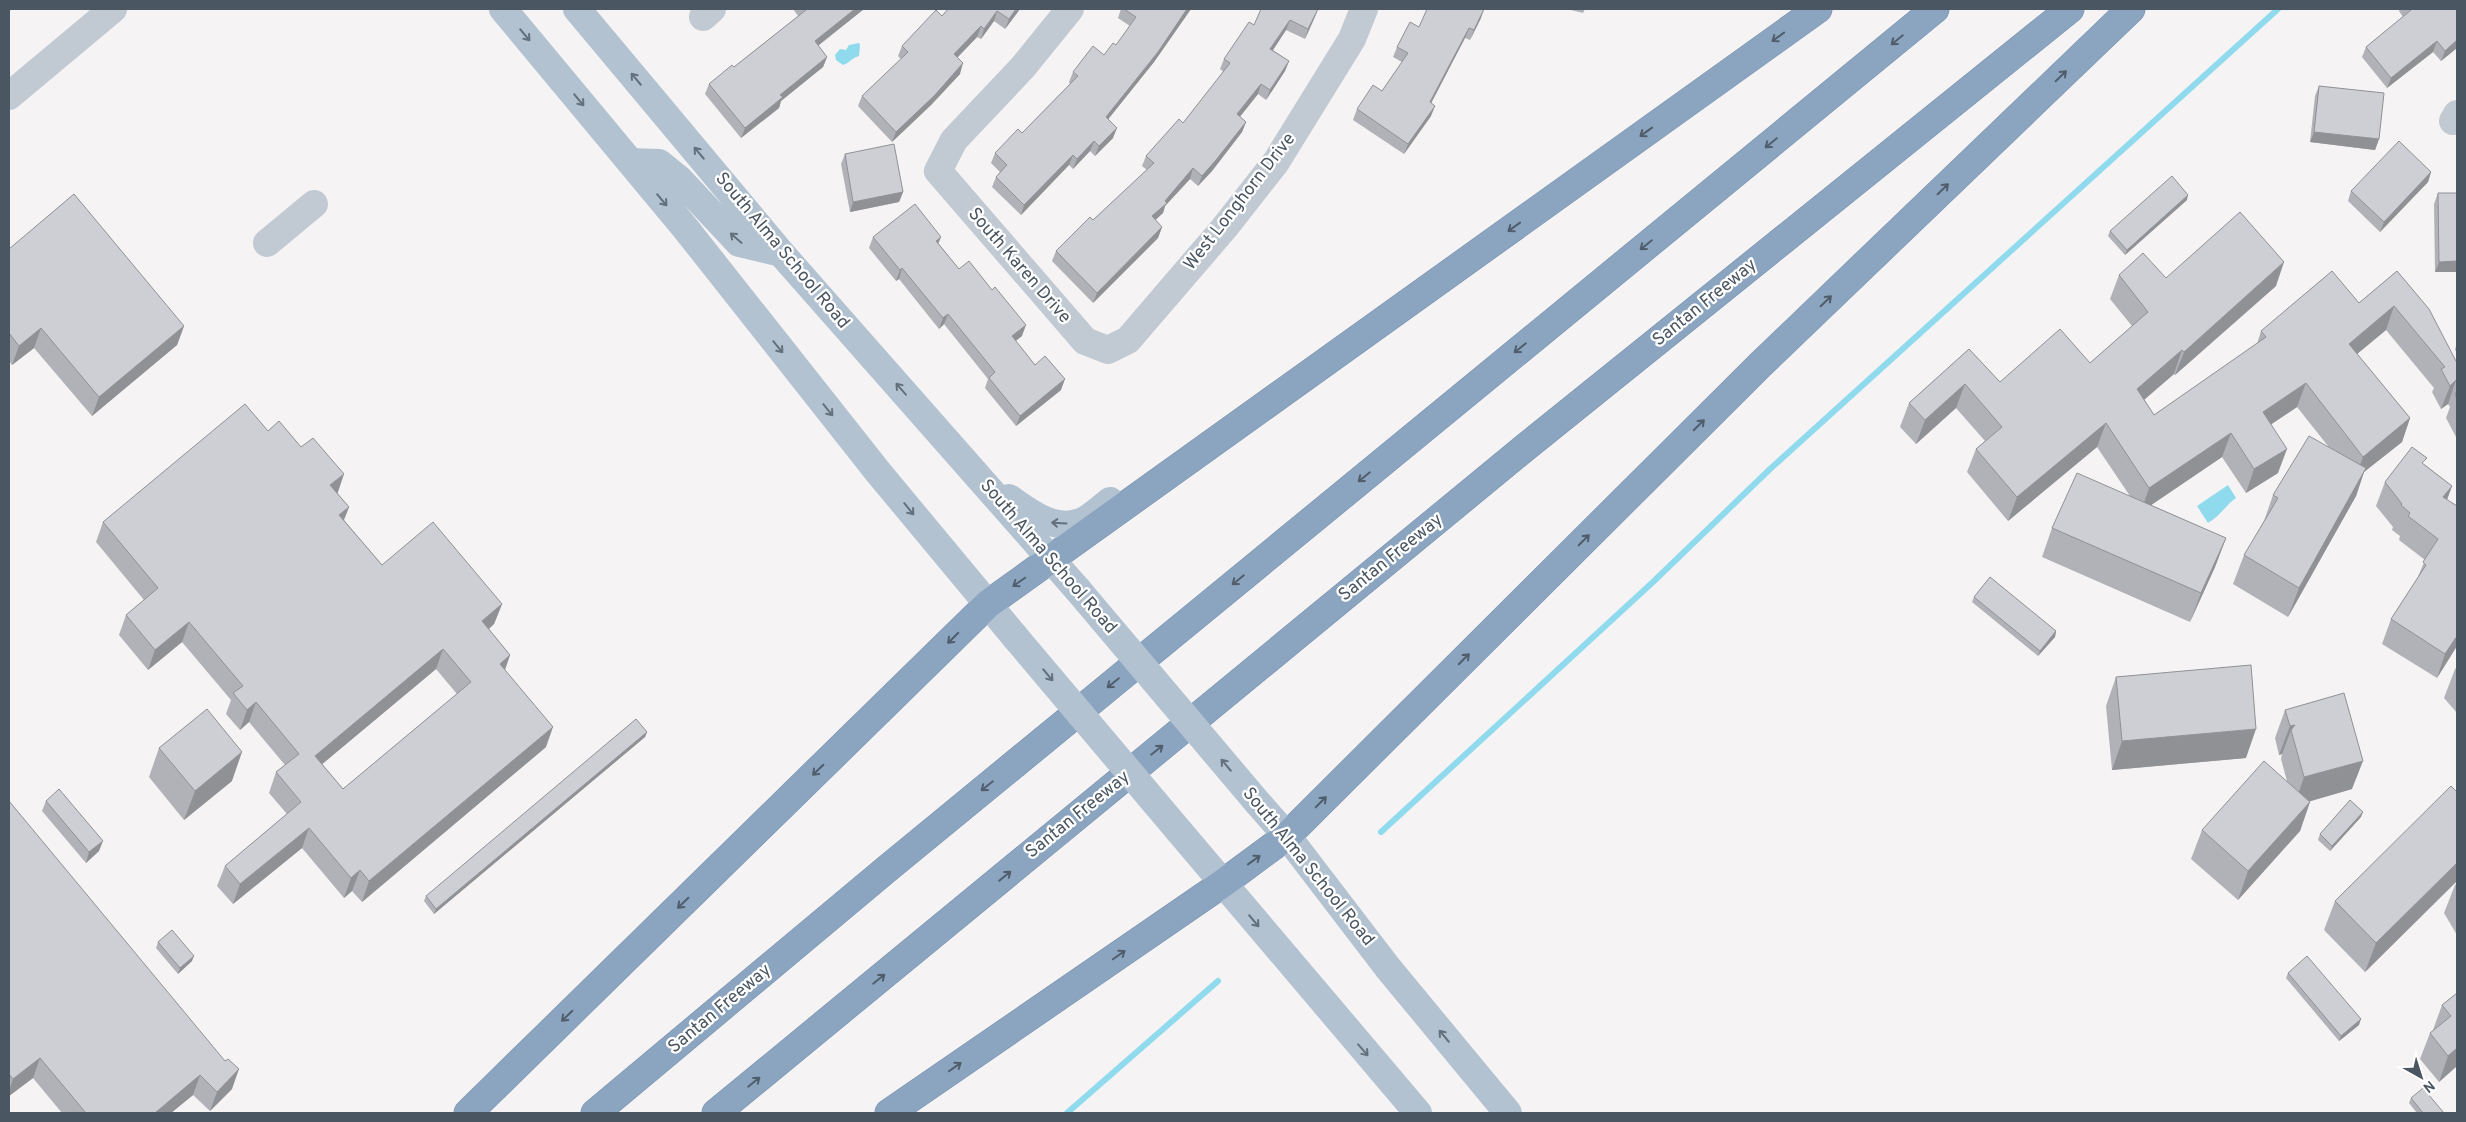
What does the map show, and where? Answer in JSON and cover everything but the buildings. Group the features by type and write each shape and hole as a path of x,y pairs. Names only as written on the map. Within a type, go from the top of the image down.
{"highway":[{"path":"468,1113 988,604 1818,9"},
{"name":"Santan Freeway","path":"595,1113 911,849 1935,9"},
{"name":"Santan Freeway","path":"716,1113 1527,446 2070,9"},
{"path":"889,1113 1222,884 1287,836 1760,365 2131,9"}],"main road":[{"path":"504,9 630,162 872,464 1016,638 1222,884 1418,1113"},
{"name":"South Alma School Road","path":"577,9 781,252 1078,590 1287,836 1388,968 1508,1113"},
{"path":"630,162 659,163 680,180 739,242 781,252"},
{"path":"975,473 1033,515 1050,523 1081,522 1339,338 1394,313"}],"street":[{"path":"9,96 114,9"},
{"name":"South Karen Drive","path":"1070,9 1024,67 954,140 938,171 1085,341 1108,350"},
{"name":"West Longhorn Drive","path":"1108,350 1128,340 1225,227 1276,162 1352,39 1364,9"},
{"path":"267,243 314,204"}],"water":[{"path":"859,43 859,56 843,65 836,60 835,55 840,49 846,50 849,45"},
{"path":"2228,485 2236,498 2208,523 2197,506"}],"waterway":[{"path":"1381,832 1653,582 1769,470 2278,9"},
{"path":"1067,1113 1218,981"}]}
